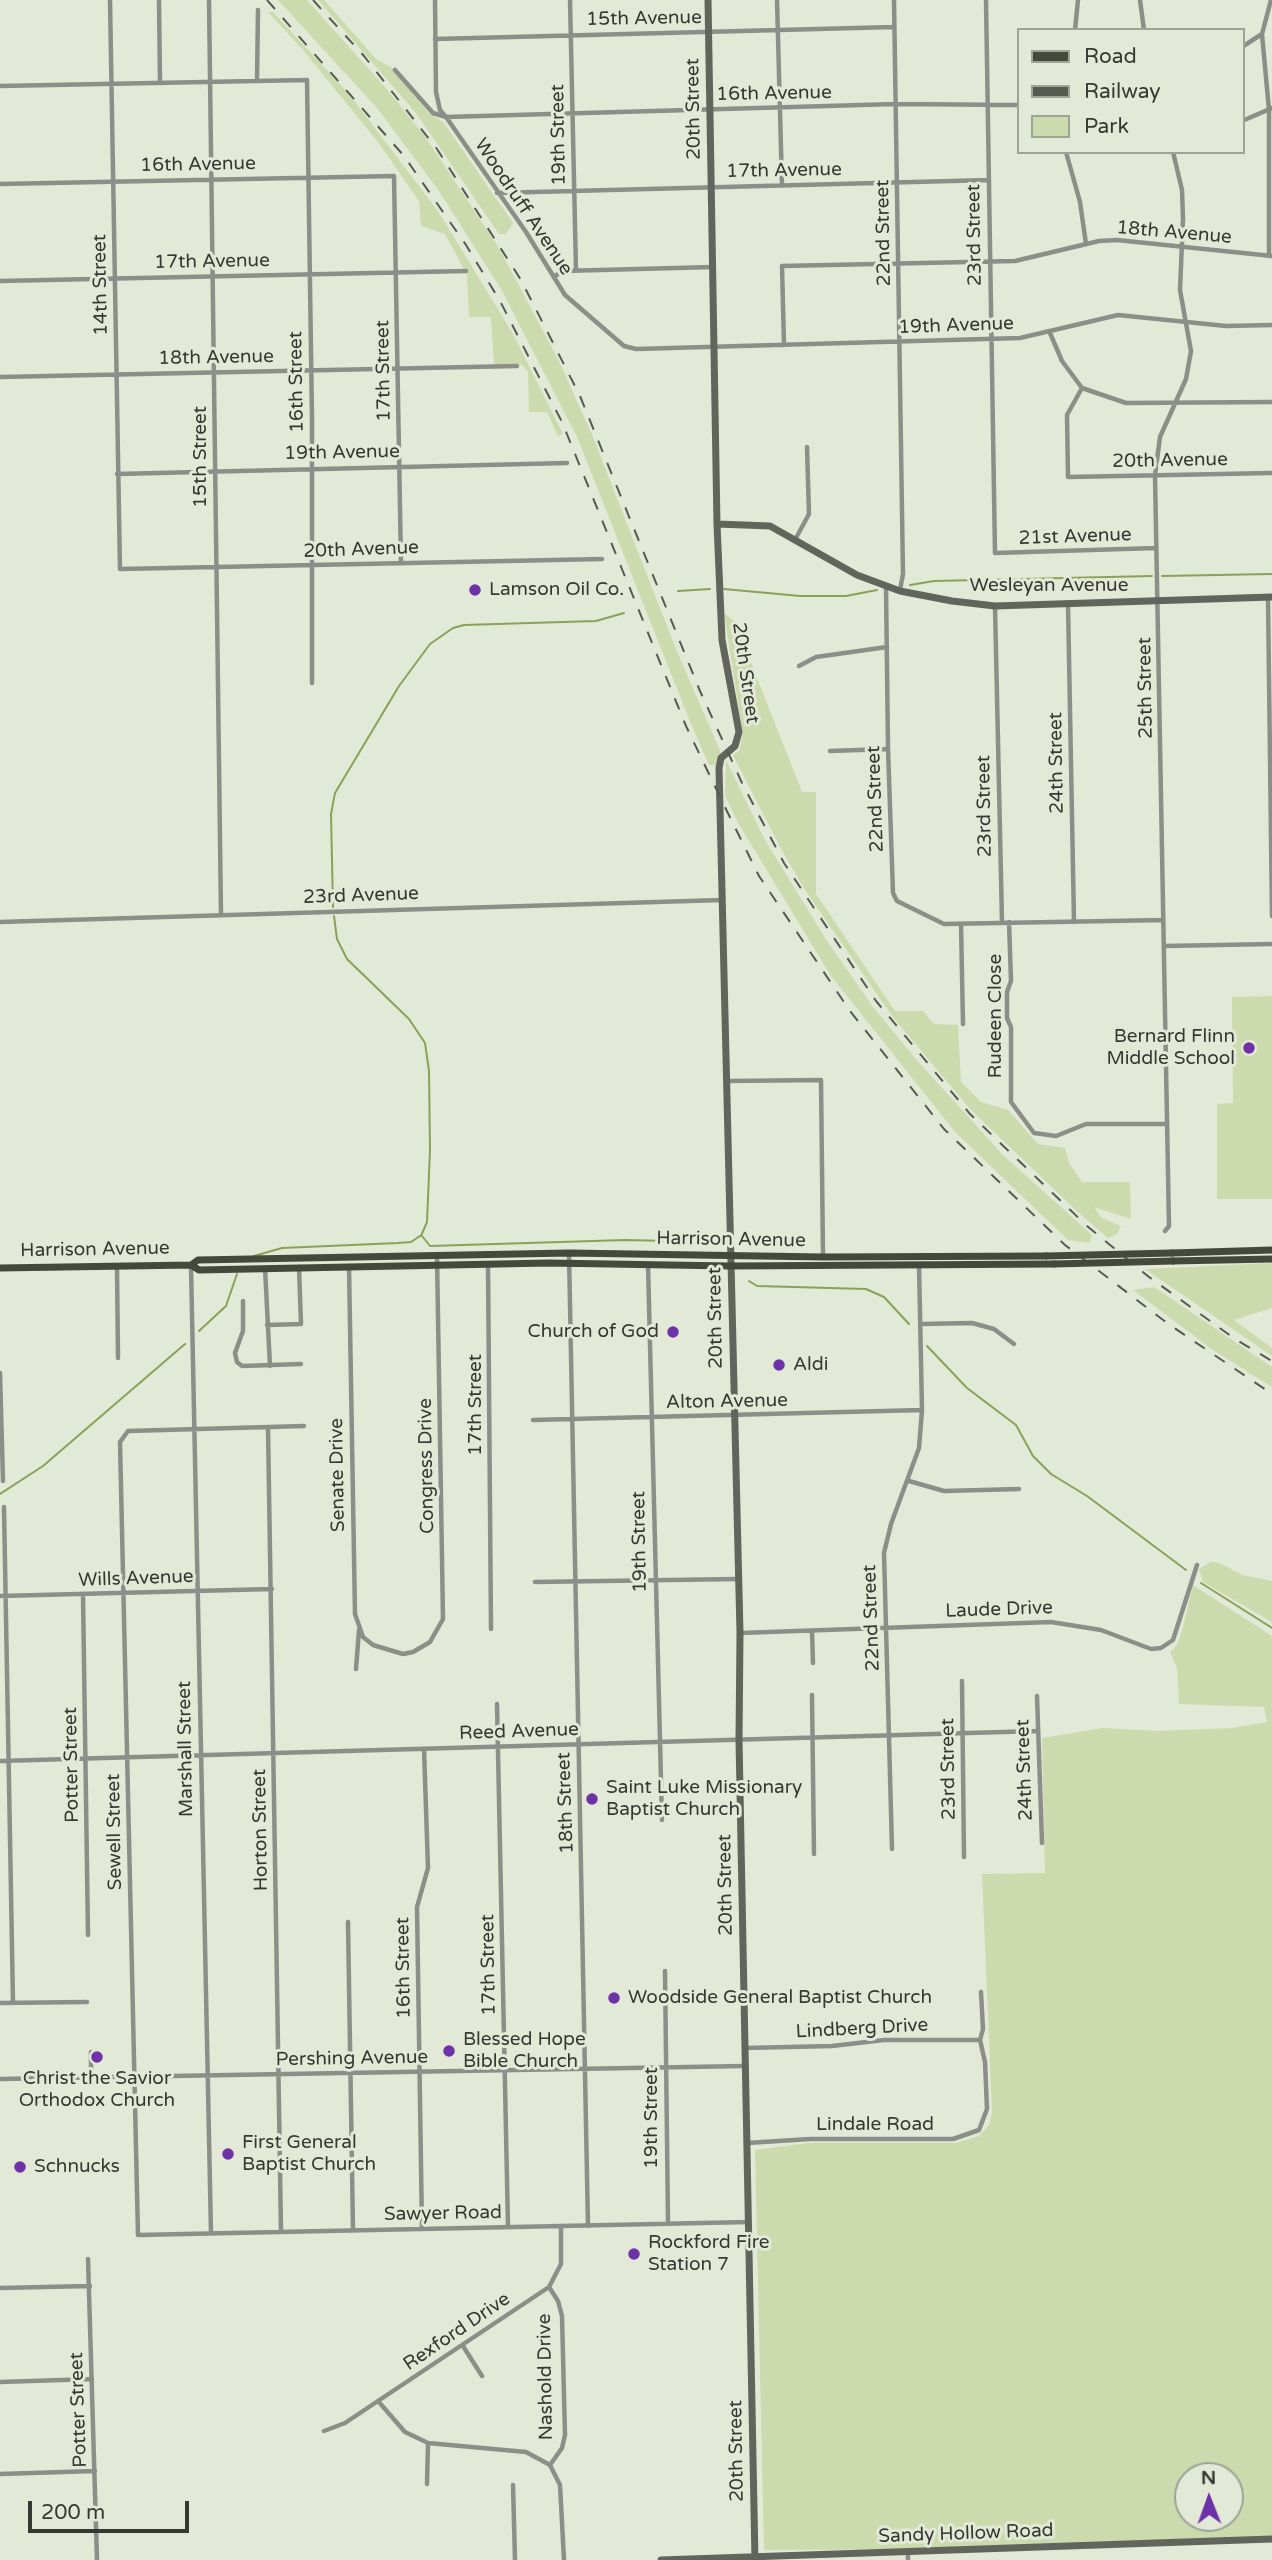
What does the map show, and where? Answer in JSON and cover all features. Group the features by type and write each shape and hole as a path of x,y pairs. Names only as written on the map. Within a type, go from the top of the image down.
{"main road":[{"name":"Harrison Avenue","path":"191,1265 198,1260 437,1260 730,1266 1054,1264 1272,1250"},
{"name":"Harrison Avenue","path":"0,1268 191,1265 199,1270 349,1266 569,1253 1272,1259"}],"street":[{"name":"14th Street","path":"110,0 120,569"},
{"path":"159,0 160,82"},
{"name":"15th Street","path":"209,0 220,914"},
{"path":"435,0 436,92 440,110 446,117"},
{"name":"19th Street","path":"570,0 576,270"},
{"name":"20th Street","path":"708,0 717,524 722,640 739,732 735,746 719,762 740,1633 739,1740 755,2559"},
{"path":"778,0 782,185"},
{"name":"22nd Street","path":"894,0 903,574 900,591"},
{"name":"23rd Street","path":"986,0 995,553"},
{"path":"1074,28 1078,0"},
{"path":"1140,0 1144,28"},
{"path":"1270,0 1262,33 1270,109 1270,256"},
{"path":"0,86 257,80 258,10"},
{"name":"15th Avenue","path":"435,39 894,27"},
{"path":"1244,46 1262,33"},
{"name":"Woodruff Avenue","path":"395,70 433,113 446,117 576,306 624,346 636,349"},
{"name":"16th Street","path":"257,80 307,80 312,683"},
{"name":"16th Avenue","path":"446,117 895,104 1016,104"},
{"path":"1244,120 1270,109"},
{"path":"1067,154 1080,202 1086,244"},
{"name":"25th Street","path":"1165,1231 1169,1226 1155,475 1160,437 1190,365 1191,351 1180,290 1182,190 1173,154"},
{"name":"16th Avenue","path":"0,184 391,175 396,178"},
{"name":"17th Street","path":"396,178 401,563"},
{"name":"17th Avenue","path":"496,193 989,180"},
{"name":"18th Avenue","path":"784,345 782,266 990,262 1036,258 1086,244 1117,240 1270,256"},
{"path":"555,276 563,271 576,270 713,267"},
{"name":"17th Avenue","path":"0,281 466,271"},
{"name":"19th Avenue","path":"636,349 991,340 1050,333 1118,315 1149,316 1226,327 1272,325"},
{"path":"1050,333 1062,361 1082,388 1126,403 1272,402"},
{"name":"18th Avenue","path":"0,377 517,366"},
{"name":"20th Avenue","path":"1082,388 1067,415 1068,477 1272,473"},
{"path":"796,538 808,514 807,447"},
{"name":"19th Avenue","path":"117,474 214,469 567,463"},
{"name":"Wesleyan Avenue","path":"717,524 770,526 796,538 857,575 900,591 995,606 1270,597"},
{"name":"21st Avenue","path":"995,553 1156,548"},
{"name":"20th Avenue","path":"120,569 602,559"},
{"name":"22nd Street","path":"886,586 888,749 893,892 897,901 944,924 1163,920"},
{"path":"1270,597 1272,916"},
{"name":"24th Street","path":"1068,604 1074,922"},
{"name":"23rd Street","path":"995,606 1002,922"},
{"path":"799,666 816,657 887,647"},
{"path":"830,751 888,749"},
{"name":"23rd Avenue","path":"0,922 722,900"},
{"name":"Rudeen Close","path":"1009,922 1011,981 1007,992 1007,1018 1011,1027 1011,1102 1026,1124 1035,1135 1056,1136 1086,1125 1167,1124"},
{"path":"961,924 963,1024"},
{"path":"1165,947 1272,944"},
{"path":"727,1081 821,1080 823,1257"},
{"name":"18th Street","path":"569,1253 588,2226"},
{"name":"Congress Drive","path":"359,1630 373,1645 403,1654 413,1653 430,1642 443,1619 437,1260"},
{"name":"17th Street","path":"488,1263 491,1629"},
{"name":"19th Street","path":"648,1264 662,1820"},
{"name":"Marshall Street","path":"191,1265 211,2233"},
{"name":"22nd Street","path":"892,1849 884,1553 891,1524 919,1448 922,1410 919,1265"},
{"path":"117,1266 118,1357"},
{"path":"267,1325 301,1324 299,1266"},
{"name":"Senate Drive","path":"349,1266 355,1614 359,1630 356,1669"},
{"path":"265,1267 270,1366"},
{"path":"243,1301 243,1331 235,1359 242,1366 301,1364"},
{"path":"921,1324 972,1323 994,1329 1014,1344"},
{"path":"0,1373 3,1481"},
{"name":"Alton Avenue","path":"533,1420 922,1410"},
{"path":"195,1430 304,1426"},
{"name":"Horton Street","path":"268,1428 281,2231"},
{"name":"Sewell Street","path":"138,2235 120,1442 128,1432 195,1430"},
{"path":"909,1481 944,1491 1019,1489"},
{"path":"4,1507 3,1596 13,2003"},
{"name":"Laude Drive","path":"740,1633 1068,1623 1151,1649 1161,1648 1173,1640 1197,1565"},
{"path":"535,1582 738,1579"},
{"name":"Wills Avenue","path":"3,1596 272,1589"},
{"name":"Potter Street","path":"83,1594 88,1935"},
{"path":"812,1631 813,1663"},
{"name":"23rd Street","path":"962,1681 964,1857"},
{"path":"812,1695 814,1854"},
{"name":"24th Street","path":"1037,1696 1042,1843"},
{"name":"17th Street","path":"498,1704 508,2227"},
{"name":"Reed Avenue","path":"0,1761 1038,1731"},
{"name":"16th Street","path":"422,2229 417,1907 428,1868 424,1749"},
{"path":"348,1922 348,2073 353,2230"},
{"name":"19th Street","path":"665,1971 668,2223"},
{"path":"980,2040 983,2029 981,1992"},
{"path":"0,2003 87,2002"},
{"name":"Lindberg Drive","path":"745,2048 832,2046 884,2040 980,2040"},
{"name":"Lindale Road","path":"747,2143 810,2139 953,2139 979,2130 986,2109 985,2062 980,2040"},
{"path":"91,2052 91,2077"},
{"name":"Pershing Avenue","path":"0,2079 745,2066"},
{"name":"Sawyer Road","path":"138,2235 749,2222"},
{"path":"549,2287 561,2264 561,2226"},
{"name":"Potter Street","path":"88,2259 97,2560"},
{"path":"0,2288 90,2286"},
{"name":"Rexford Drive","path":"324,2431 345,2423 549,2287"},
{"name":"Nashold Drive","path":"549,2287 558,2301 562,2316 565,2435 562,2448 550,2465"},
{"path":"463,2346 482,2376"},
{"path":"0,2382 92,2379"},
{"path":"378,2401 405,2432 428,2443 526,2452 550,2465 560,2485 564,2560"},
{"path":"427,2484 428,2443"},
{"path":"0,2474 95,2471"},
{"path":"513,2485 515,2560"},
{"name":"Sandy Hollow Road","path":"661,2560 908,2556 1272,2539"}],"green space":[{"path":"278,0 307,0 384,86 424,135 499,248 559,361 593,437 676,649 721,753 715,765 709,765 691,724 577,437 501,289 439,191 377,108"},
{"path":"318,0 324,0 377,60 391,67 428,112 444,123 513,223 506,234 499,234 416,113"},
{"path":"268,12 273,12 349,94 438,211 513,334 563,434 558,436 547,412 529,412 528,372 521,364 494,364 491,317 469,317 467,275 445,234 421,226 419,201 378,142 304,51"},
{"path":"724,613 735,622 802,792 816,792 816,894 895,1011 923,1011 934,1024 958,1025 961,1082 981,1102 1008,1110 1038,1144 1065,1148 1069,1163 1082,1182 1130,1182 1131,1219 1094,1207 1102,1218 1121,1226 1117,1234 1108,1238 971,1110 892,1016 805,890 733,755 739,751 743,734"},
{"path":"726,760 764,838 825,938 873,1007 1002,1154 1092,1235 1089,1243 1068,1240 956,1133 831,976 738,823 725,795"},
{"name":"Bernard Flinn Middle School","path":"1272,996 1272,1199 1217,1199 1217,1104 1233,1103 1232,997"},
{"path":"1272,1263 1272,1308 1234,1320 1272,1348 1272,1356 1145,1269"},
{"path":"1154,1287 1272,1367 1272,1387 1213,1350 1133,1290"},
{"path":"1211,1562 1220,1563 1242,1575 1272,1581 1272,1622 1203,1582 1199,1569"},
{"path":"1193,1585 1272,1636 1272,2537 935,2549 764,2550 755,2150 808,2143 956,2143 979,2136 989,2125 992,2113 982,1874 1045,1873 1042,1738 1102,1728 1157,1731 1232,1728 1267,1722 1264,1707 1179,1704 1177,1668 1170,1652 1177,1645"}],"waterway":[{"path":"1162,576 1272,574"},
{"path":"910,585 934,581 1152,576"},
{"path":"678,591 710,589"},
{"path":"724,589 800,596 846,596 877,590"},
{"path":"333,907 331,814 335,793 399,686 430,644 453,628 464,625 596,621 624,613"},
{"path":"334,916 337,939 347,959 409,1019 425,1043 429,1071 430,1150 427,1222 421,1236"},
{"path":"254,1256 282,1248 411,1242 420,1236"},
{"path":"422,1236 430,1246 625,1240 711,1242"},
{"path":"199,1331 226,1306 237,1274"},
{"path":"749,1281 757,1286 866,1289 884,1297 909,1324"},
{"path":"0,1494 43,1466 185,1344"},
{"path":"927,1346 967,1388 1016,1425 1033,1456 1051,1474 1087,1496 1186,1570"},
{"path":"1201,1583 1272,1628"}],"railway":[{"path":"267,0 404,156 466,245 500,301 562,422 686,726 721,799 759,876 850,1011 944,1129 1065,1245 1167,1323 1272,1394"},
{"path":"313,0 364,56 437,149 521,280 580,396 700,691 742,783 784,863 876,1001 970,1114 1087,1226 1149,1277 1235,1339 1272,1361"}],"place":[{"name":"Lamson Oil Co.","path":"475,590"},
{"name":"Bernard Flinn Middle School","path":"1249,1048"},
{"name":"Church of God","path":"673,1332"},
{"name":"Aldi","path":"779,1365"},
{"name":"Saint Luke Missionary Baptist Church","path":"592,1799"},
{"name":"Woodside General Baptist Church","path":"614,1998"},
{"name":"Blessed Hope Bible Church","path":"449,2051"},
{"name":"Christ the Savior Orthodox Church","path":"97,2057"},
{"name":"First General Baptist Church","path":"228,2154"},
{"name":"Schnucks","path":"20,2167"},
{"name":"Rockford Fire Station 7","path":"634,2254"}]}
